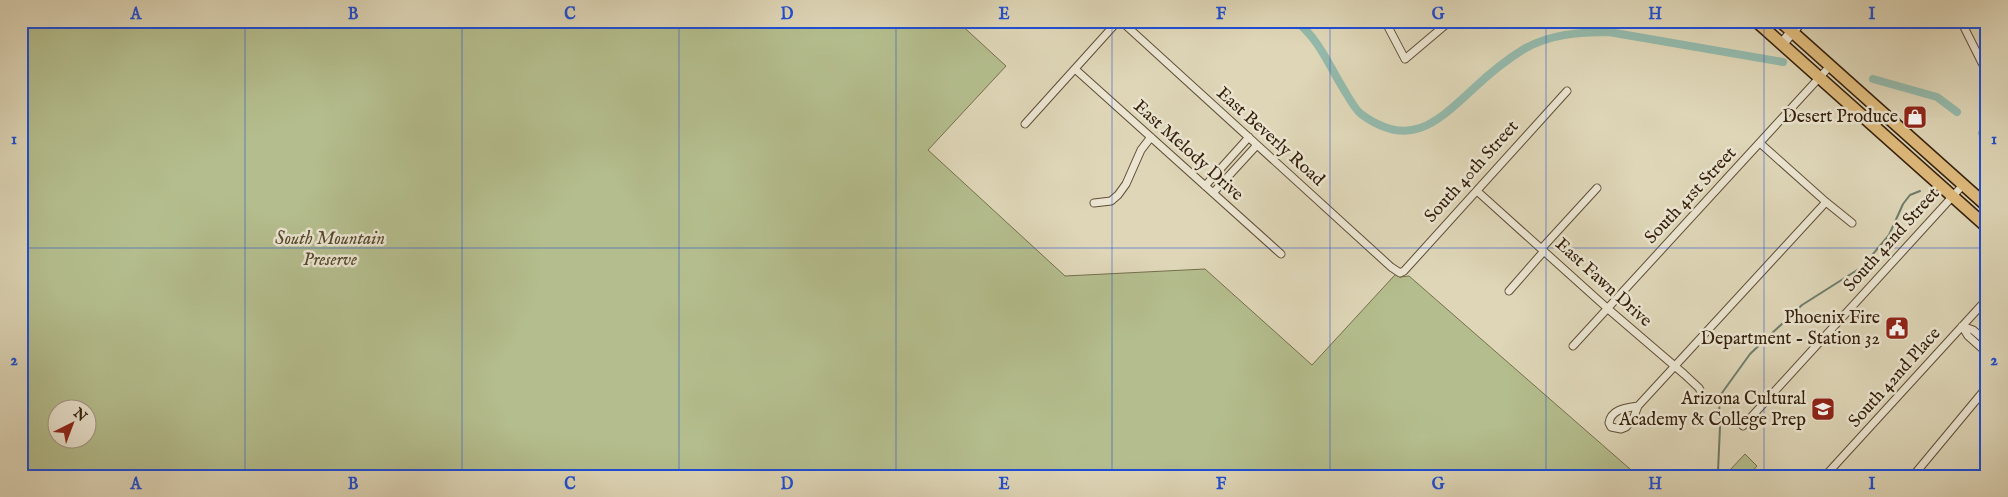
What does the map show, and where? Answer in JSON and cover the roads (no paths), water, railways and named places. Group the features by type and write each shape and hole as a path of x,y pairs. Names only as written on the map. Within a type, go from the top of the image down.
{"main road":[{"path":"1756,21 1987,227"},
{"path":"1780,21 1987,206"},
{"path":"1782,44 1801,21"}],"street":[{"path":"1025,124 1120,21"},
{"name":"East Beverly Road","path":"1120,21 1391,268 1400,273"},
{"path":"1385,21 1405,58 1450,21"},
{"path":"1961,21 1982,63 1987,69"},
{"name":"South 41st Street","path":"1573,346 1830,66"},
{"name":"East Melody Drive","path":"1075,69 1281,254"},
{"name":"South 40th Street","path":"1400,273 1404,271 1567,91"},
{"path":"1094,203 1111,201 1118,195 1126,184 1141,150 1150,137"},
{"path":"1205,186 1249,137"},
{"path":"1760,144 1852,223"},
{"path":"1213,193 1257,145"},
{"name":"South 42nd Street","path":"1742,426 1963,185"},
{"path":"1509,291 1597,188"},
{"name":"East Fawn Drive","path":"1477,191 1699,388 1705,401"},
{"path":"1638,406 1826,202"},
{"name":"South 42nd Place","path":"1825,476 1987,299"},
{"path":"1962,326 1968,336 1986,347"},
{"path":"1913,476 1987,387"}],"waterway":[{"path":"1296,21 1312,37 1359,112 1378,125 1394,130 1408,131 1435,121 1517,53 1544,40 1565,35 1609,32 1783,62"},
{"path":"1873,79 1937,97 1957,112"},
{"path":"1982,133 1987,137"},
{"path":"1715,476 1718,471 1719,397 1750,354 1802,305 1862,267 1889,235 1903,204 1910,195 1920,191"}],"place":[{"name":"Desert Produce","path":"1915,117"},
{"name":"Phoenix Fire Department - Station 32","path":"1897,328"},
{"name":"Arizona Cultural Academy & College Prep","path":"1823,409"}],"park label":[{"name":"South Mountain Preserve","path":"330,249"}]}
